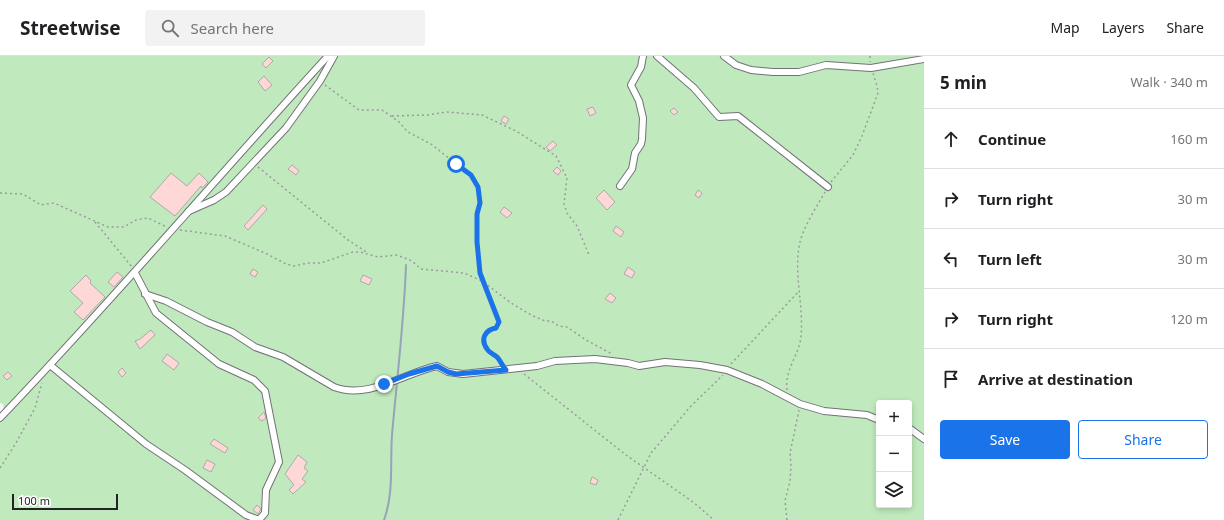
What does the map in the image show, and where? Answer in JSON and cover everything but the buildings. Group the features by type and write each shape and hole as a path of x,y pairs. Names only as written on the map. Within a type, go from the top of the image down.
{"street":[{"path":"0,418 135,273 172,229 328,56"},
{"path":"188,212 222,196 253,164 286,128 320,81 334,56"},
{"path":"620,186 632,169 635,153 641,144 643,118 639,101 631,85 641,67 643,56"},
{"path":"658,56 694,88 719,117 738,116 828,187"},
{"path":"724,56 736,65 751,70 773,72 799,72 826,65 870,68 924,59"},
{"path":"48,367 146,444 185,470 246,516 259,520 262,518 266,510 266,490 279,462 265,392 258,383 219,364 156,313 135,273"},
{"path":"145,294 166,301 207,322 232,332 255,347 283,357 338,388 358,391 370,389 409,374 437,366 448,372 456,374 506,370 567,360 596,359 639,366 659,362 674,362 727,370 788,397 800,404 824,410 867,415 876,419"},
{"path":"912,430 924,439"}],"path":[{"path":"788,397 787,376 800,338 798,256 800,240 828,187 853,155 862,136 878,93 870,68 870,56"},
{"path":"320,81 359,110 379,109 392,116 408,132 431,144 474,178 478,187 480,203 477,214 477,242 482,281 493,304 499,322 496,328 488,330 485,333 484,344 486,349 496,356 506,370"},
{"path":"392,116 427,115 437,112 482,115 516,131 556,156 567,178 564,204 567,213 577,226 589,255"},
{"path":"253,164 348,240 370,254"},
{"path":"0,193 23,194 41,205 54,203 108,227 124,228 136,220 148,218 172,229 195,230 204,234 225,236 265,253 286,264 294,266 308,263 321,263 353,252 382,257 397,255 412,261 421,268 464,273 482,281 511,303 531,315 545,321 551,321 558,326 567,326 586,340 611,354 620,362"},
{"path":"94,221 115,248 128,261 135,273"},
{"path":"618,520 650,453 799,291"},
{"path":"0,468 16,443 35,408 48,367"},
{"path":"516,368 714,520"},
{"path":"787,520 785,501 790,481 790,453 800,404"}],"green space":[{"path":"0,56 924,56 924,520 0,520 0,415 4,410 3,404 0,403"}],"waterway":[{"path":"384,520 390,489 392,435 402,329 406,265"}],"route":[{"path":"384,384 409,374 437,366 448,372 456,374 474,373 486,370 506,370 496,356 486,349 484,344 485,333 488,330 496,328 499,325 499,320 480,273 476,225 477,214 480,207 478,195 479,191 474,178 456,164"}]}
